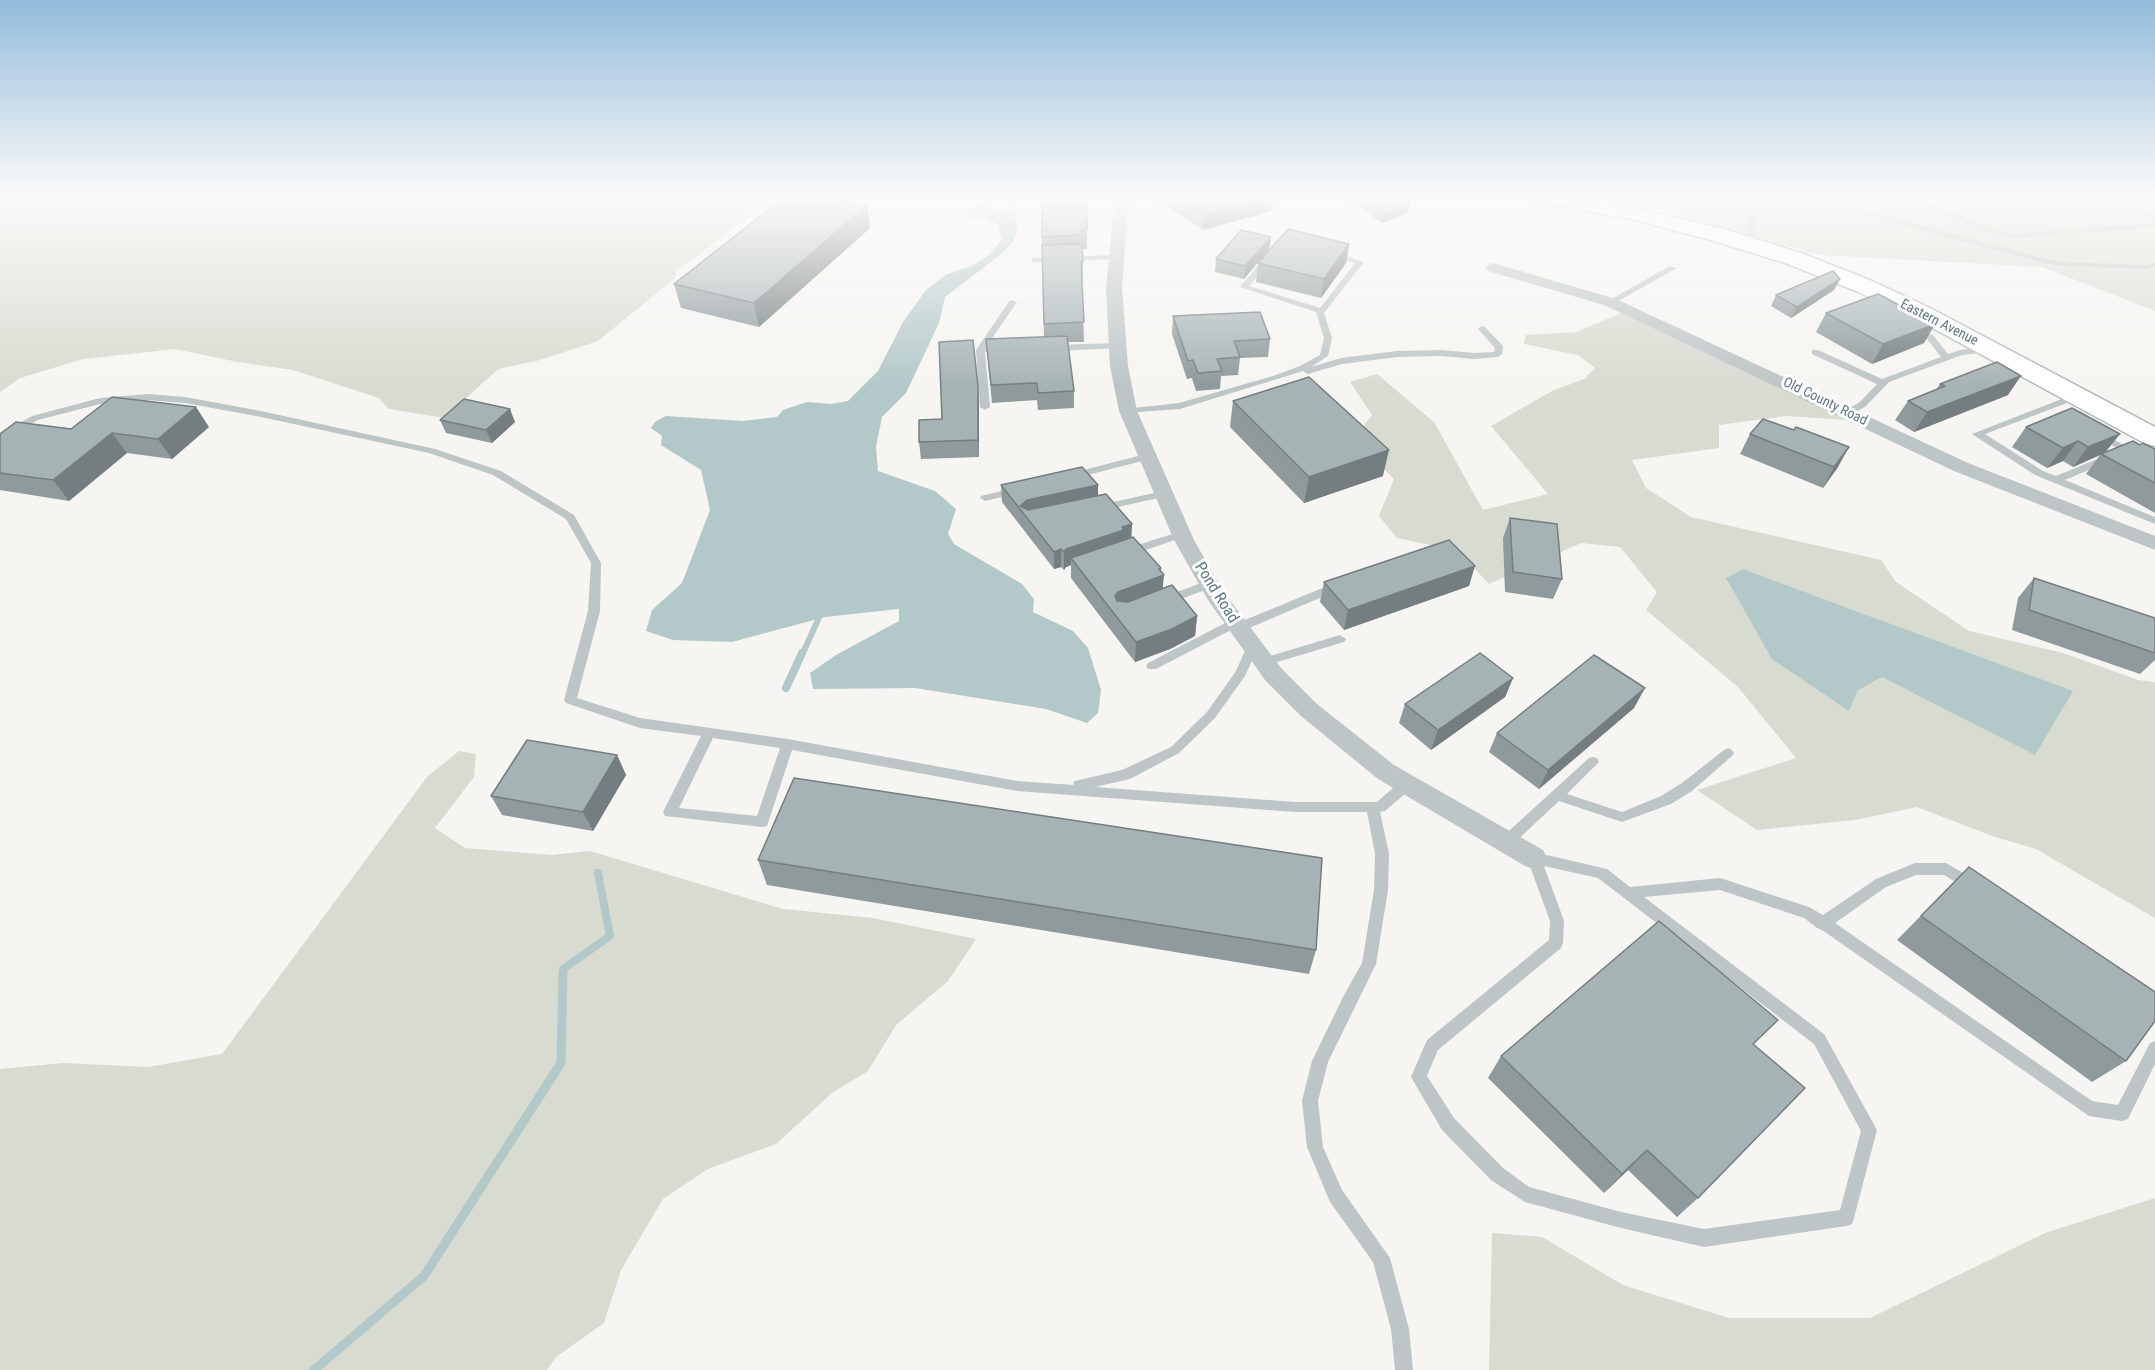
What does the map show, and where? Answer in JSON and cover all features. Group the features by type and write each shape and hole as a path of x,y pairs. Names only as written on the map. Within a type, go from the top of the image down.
{"main road":[{"name":"Eastern Avenue","path":"1794,259 1864,286 1922,313 2155,438"}],"street":[{"name":"Pond Road","path":"1115,259 1118,346 1128,411 1146,457 1182,534 1209,584 1237,626 1258,655 1309,710 1386,772 1534,858"},
{"name":"Old County Road","path":"1493,268 1610,302 1961,467 2155,543"}],"lane":[{"path":"1034,260 1063,259"},
{"path":"1268,259 1244,286 1321,311"},
{"path":"1321,311 1360,262 1349,259"},
{"path":"2037,259 2063,264 2152,267"},
{"path":"1610,302 1673,268"},
{"path":"986,408 980,350 1013,302"},
{"path":"1299,372 1324,356 1328,338 1321,311"},
{"path":"1910,326 1930,337 1946,358"},
{"path":"1128,411 1180,406 1341,361 1397,354 1442,353 1474,356 1498,354 1500,348 1482,329"},
{"path":"1037,348 1118,346"},
{"path":"980,350 1014,349"},
{"path":"1848,413 1863,404 1886,380 1960,353 1989,349"},
{"path":"1815,352 1882,383"},
{"path":"1299,372 1309,381"},
{"path":"2077,396 2054,410 1977,434 2039,473 2155,521"},
{"path":"0,438 34,418 100,401 148,397 261,414 369,437 432,452 497,473 570,518 596,563 594,611 570,700 640,723 788,744 1017,786 1295,807 1380,807 1407,784"},
{"path":"2088,428 2155,465"},
{"path":"2056,480 2127,450"},
{"path":"1065,477 1146,457"},
{"path":"985,498 1031,486"},
{"path":"1084,511 1163,494"},
{"path":"1115,557 1182,534"},
{"path":"1152,666 1237,626 1352,581"},
{"path":"1155,604 1209,584"},
{"path":"1063,788 1125,775 1175,750 1211,715 1241,673 1258,655 1340,639"},
{"path":"710,733 670,812 762,822 788,744"},
{"path":"1556,795 1622,818 1666,800 1687,787 1728,753"},
{"path":"1506,842 1593,762"},
{"path":"1372,807 1382,854 1382,872 1377,921 1369,964 1320,1061 1310,1101 1315,1147 1336,1196 1381,1258 1400,1329 1404,1370"},
{"path":"1534,858 1602,873 1819,1039 1869,1130 1846,1218 1704,1238 1621,1220 1525,1194 1497,1174 1448,1124 1419,1077 1432,1045 1556,943 1557,921 1534,858"},
{"path":"1822,924 1881,883 1915,869 1946,869 1985,893"},
{"path":"1628,893 1720,884 1809,913 2089,1108 2122,1113 2155,1048"}],"shaded area":[{"path":"0,259 693,259 677,271 675,278 598,341 540,360 498,369 444,418 389,409 379,398 293,370 175,349 83,359 20,378 0,392"},
{"path":"983,259 995,259 945,297 939,323 906,393 882,417 876,447 878,471 935,491 956,509 948,534 954,544 1022,584 1034,599 1033,612 1073,631 1088,648 1101,690 1098,713 1087,723 1046,709 915,688 813,689 810,673 836,655 899,621 899,609 825,617 732,642 673,640 646,631 652,610 682,583 710,510 701,470 661,445 662,436 651,428 656,421 666,416 743,421 777,417 783,410 807,402 831,404 848,401 878,371 903,322 926,290 947,274 972,266"},
{"path":"1893,259 2155,259 2155,311 2042,267"},
{"path":"1621,313 1848,420 1786,416 1719,425 1719,448 1632,460 1646,488 1691,517 1881,560 1896,582 1969,631 2063,653 2138,680 2155,682 2155,918 2036,849 1992,836 1917,807 1855,820 1757,830 1697,790 1796,758 1738,687 1646,610 1657,592 1620,547 1581,543 1489,584 1458,551 1397,538 1379,516 1394,479 1354,438 1372,415 1350,382 1377,374 1434,422 1483,510 1548,494 1491,426 1552,391 1584,379 1595,368 1578,355 1524,344 1526,335 1576,332"},
{"path":"1743,569 2073,691 2035,755 1882,677 1858,690 1849,711 1772,659 1726,578"},
{"path":"459,751 476,754 474,777 435,828 465,848 551,855 590,851 783,909 873,918 976,939 948,981 896,1025 868,1071 832,1093 776,1144 708,1169 663,1199 621,1270 604,1323 556,1357 547,1370 0,1370 0,1069 63,1063 148,1067 222,1054 427,777"},
{"path":"2155,1198 2155,1370 1489,1370 1492,1233 1542,1237 1623,1285 1729,1318 1870,1318 2045,1233"}],"building":[{"path":"706,259 805,259 754,303 674,284"},
{"path":"1042,259 1083,259 1081,262 1084,322 1044,324"},
{"path":"1216,259 1251,259 1245,266"},
{"path":"1262,259 1338,259 1324,279 1258,263"},
{"path":"1833,271 1840,279 1797,307 1776,295"},
{"path":"1878,294 1935,324 1883,344 1826,313"},
{"path":"1260,312 1270,339 1234,341 1240,357 1217,359 1222,371 1198,373 1193,360 1188,361 1173,316"},
{"path":"1067,336 1074,391 1038,393 1037,383 991,385 986,339"},
{"path":"973,340 978,386 978,440 919,442 919,420 942,419 939,342"},
{"path":"1997,362 2021,376 1927,412 1908,401 1945,386 1940,384"},
{"path":"1309,377 1389,450 1309,477 1233,401"},
{"path":"112,397 196,407 158,439 112,433 53,480 0,473 0,434 16,422 71,429"},
{"path":"464,399 510,409 486,430 440,420"},
{"path":"2072,408 2120,434 2088,447 2078,441 2063,448 2026,427"},
{"path":"1763,419 1794,430 1796,427 1849,447 1834,467 1750,434"},
{"path":"2133,441 2155,449 2155,483 2101,454"},
{"path":"1082,467 1098,485 1027,500 1020,506 1028,510 1106,494 1132,524 1122,527 1124,530 1066,549 1064,552 1061,549 1054,552 1001,485"},
{"path":"1510,518 1557,524 1562,579 1513,572"},
{"path":"1133,537 1161,568 1159,569 1164,575 1118,592 1115,596 1117,601 1128,602 1172,585 1197,616 1172,629 1136,642 1071,558"},
{"path":"1449,540 1475,566 1348,610 1324,582"},
{"path":"2034,578 2155,618 2155,653 2029,610"},
{"path":"1480,653 1513,678 1438,730 1405,704"},
{"path":"1594,655 1645,688 1548,770 1497,733"},
{"path":"527,740 617,755 583,812 491,796"},
{"path":"794,778 1322,858 1316,950 758,860"},
{"path":"1969,867 2155,992 2155,1021 2126,1061 1921,916"},
{"path":"1659,921 1778,1020 1753,1044 1805,1088 1698,1198 1647,1150 1622,1174 1501,1056"}],"waterway":[{"path":"802,655 822,611"},
{"path":"786,688 802,653"},
{"path":"563,972 563,969 610,936 598,873"},
{"path":"314,1370 424,1276 561,1063 563,972"}]}
